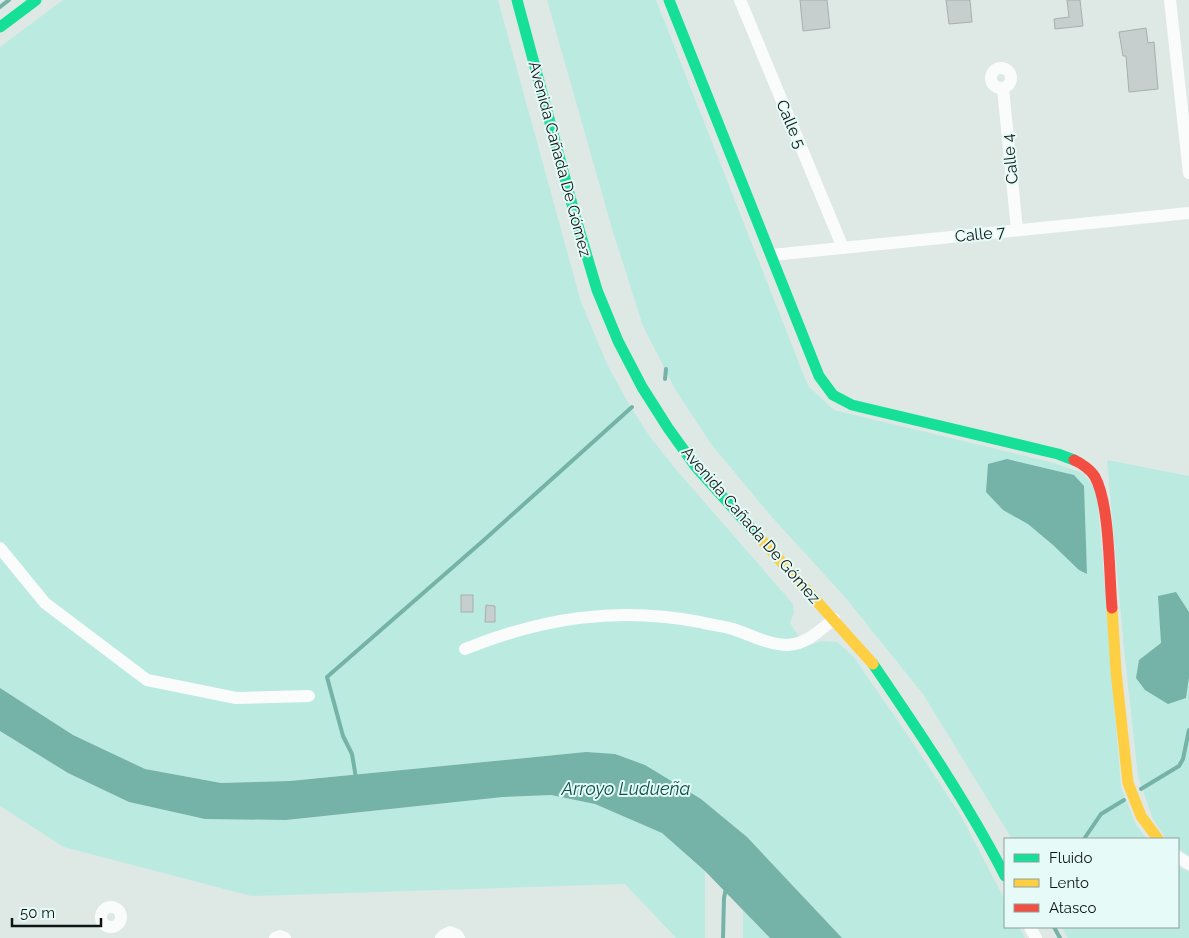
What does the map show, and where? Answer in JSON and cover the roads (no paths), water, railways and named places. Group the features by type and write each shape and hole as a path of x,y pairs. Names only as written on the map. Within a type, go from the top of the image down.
{"street":[{"path":"0,27 36,0"},
{"name":"Avenida Cañada De Gómez","path":"517,0 597,290 618,341 647,396 696,467 868,657 919,731 983,833 1004,874"},
{"path":"669,0 819,376 834,395 852,405 1058,454 1078,462 1094,475 1102,493 1106,524 1116,671 1128,783 1141,816 1157,838"},
{"name":"Calle 5","path":"740,0 843,248"},
{"path":"1170,0 1189,173"},
{"name":"Calle 4","path":"1003,88 1017,230"},
{"name":"Calle 7","path":"772,255 1189,213"},
{"path":"0,548 44,603 147,680 236,698 309,696"},
{"path":"465,649 522,629 571,618 614,615 692,621 731,628 773,643 789,645 808,640 834,619"},
{"path":"441,938 444,934 450,932 460,938"},
{"path":"275,938 280,936 285,938"}],"water":[{"path":"1007,459 1074,475 1084,486 1087,574 1079,570 1028,524 1003,510 986,492 988,464"},
{"path":"1176,592 1189,612 1189,677 1186,698 1168,704 1145,690 1136,678 1139,660 1161,643 1158,596"},
{"name":"Arroyo Ludueña","path":"0,688 73,735 145,769 221,783 290,781 586,752 615,754 645,765 701,799 747,837 842,938 770,938 705,871 662,833 595,804 551,795 503,797 286,820 205,819 129,802 68,773 0,731"}],"waterway":[{"path":"0,7 9,0"},
{"path":"665,379 666,369"},
{"path":"356,778 352,754 343,736 327,677 632,407"},
{"path":"1141,789 1179,766 1183,759 1189,730"},
{"path":"1085,838 1101,814 1124,800"},
{"path":"723,938 726,888"},
{"path":"1055,928 1060,938"}]}
